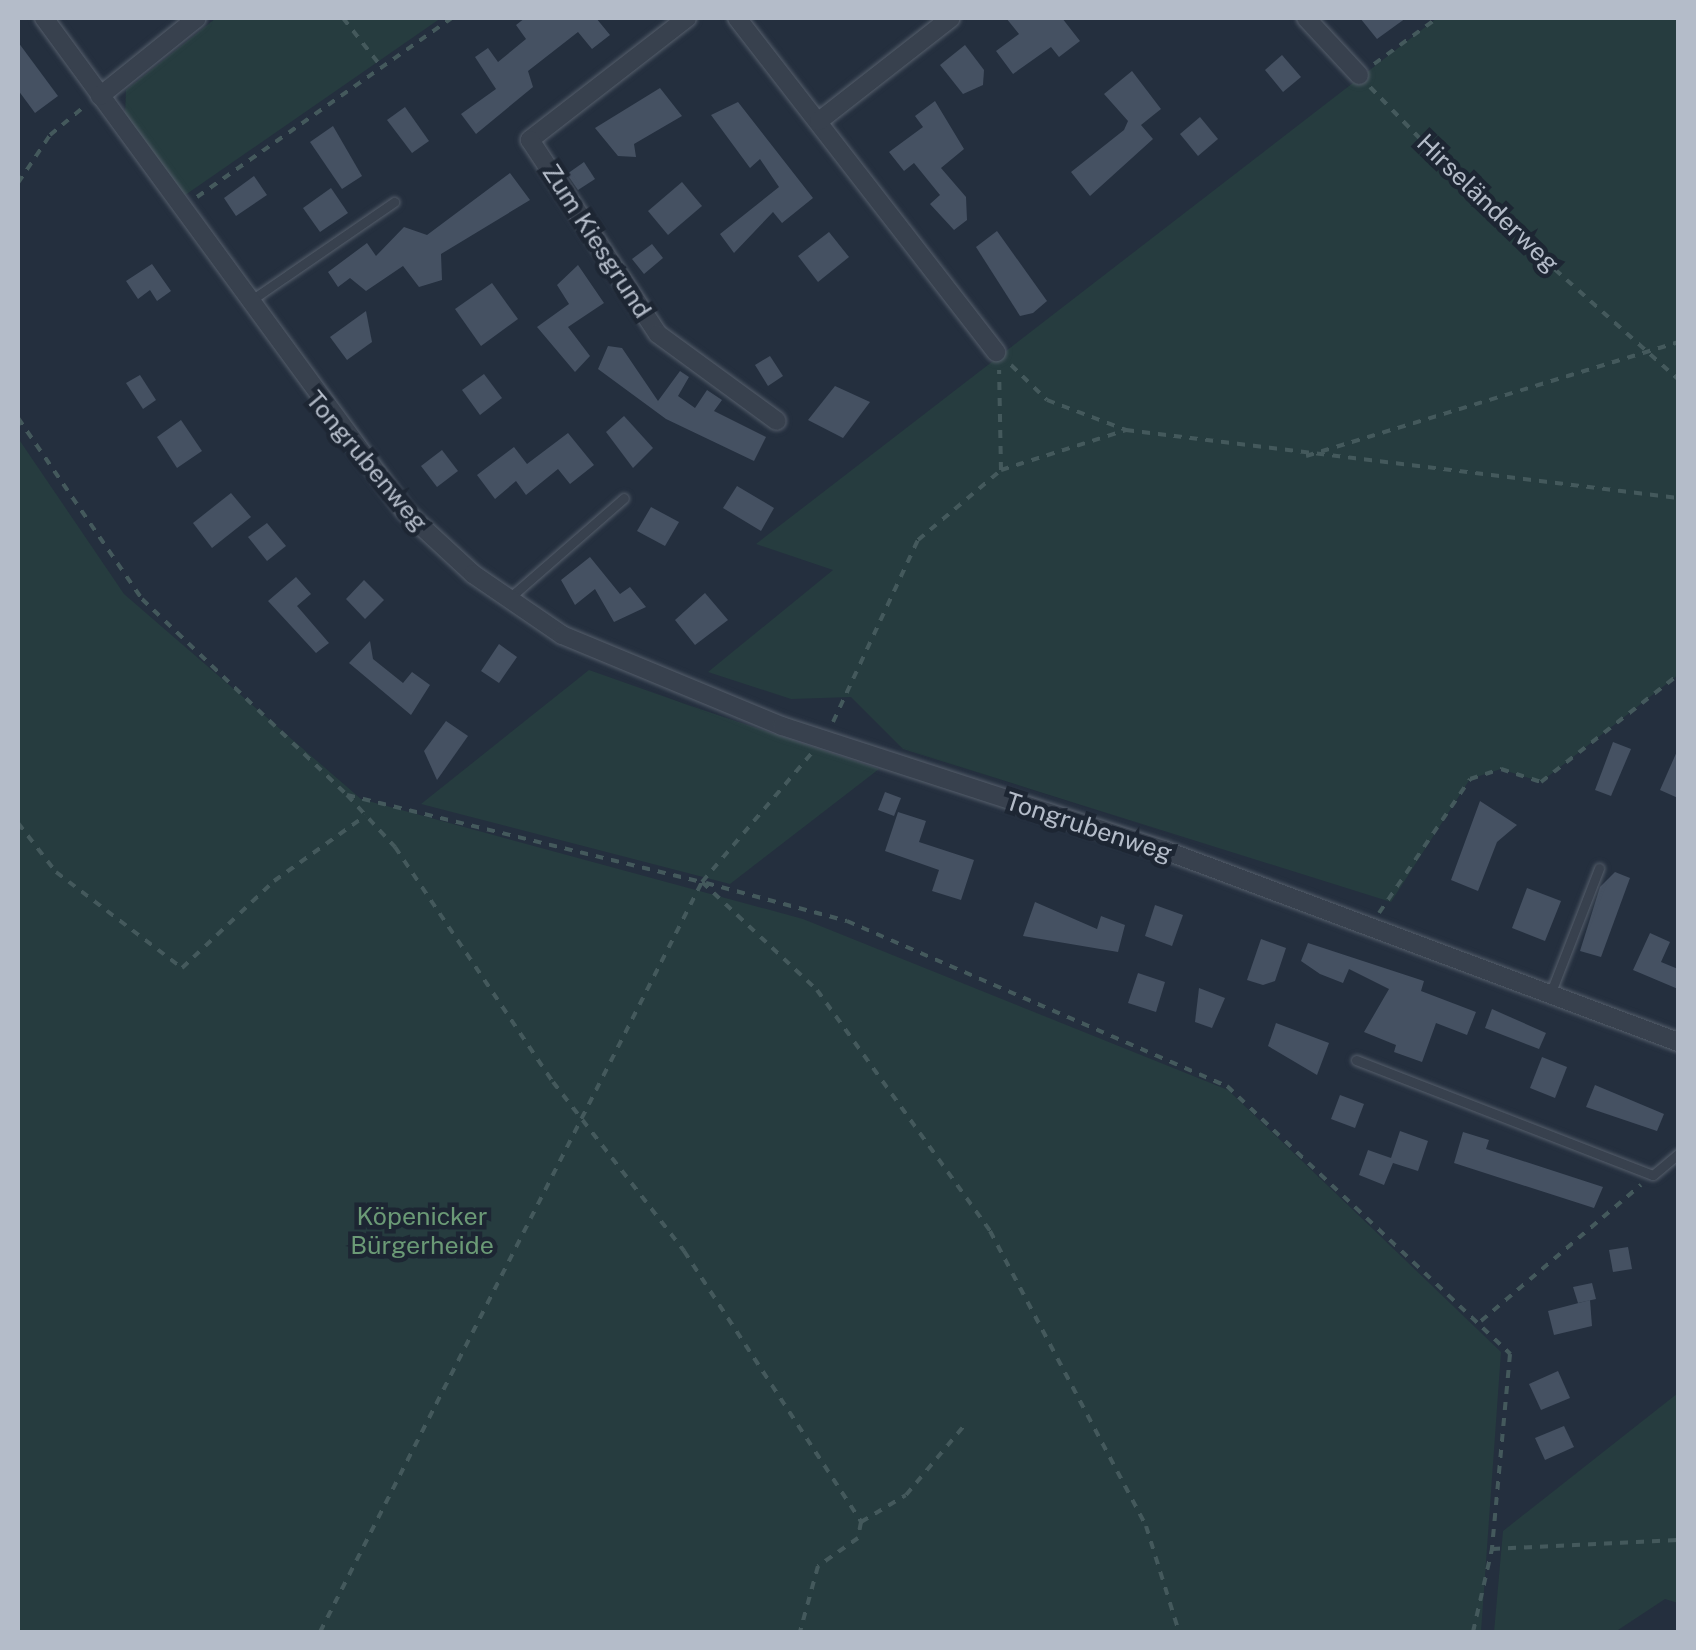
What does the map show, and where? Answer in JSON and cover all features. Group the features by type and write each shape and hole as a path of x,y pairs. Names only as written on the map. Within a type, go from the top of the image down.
{"street":[{"name":"Tongrubenweg","path":"44,18 247,303 405,511 508,600 616,664 675,678 823,740 1371,925 1678,1042"},
{"path":"100,96 197,18"},
{"name":"Zum Kiesgrund","path":"686,18 530,140 658,334 777,420"},
{"path":"737,18 996,352"},
{"path":"819,122 951,18"},
{"path":"1306,18 1359,75"}],"lane":[{"path":"247,303 394,202"},
{"path":"508,600 624,498"},
{"path":"1551,992 1599,868"},
{"path":"1356,1060 1653,1176 1678,1154"}],"path":[{"path":"343,18 381,67"},
{"path":"181,209 452,18"},
{"path":"1359,75 1437,18"},
{"name":"Hirseländerweg","path":"1359,75 1495,216 1678,378"},
{"path":"18,184 50,135 100,96"},
{"path":"1300,458 1647,347 1678,342"},
{"path":"996,352 1047,400 1126,430 1300,458 1578,479 1678,498"},
{"path":"996,352 1002,470"},
{"path":"18,418 142,600 365,816 582,1120 684,1251 862,1522"},
{"path":"320,1632 702,882 823,740 918,540 1002,470 1126,430"},
{"path":"1371,925 1470,778 1500,770 1541,782 1678,675"},
{"path":"347,796 847,921 1227,1086 1481,1321 1510,1354 1492,1549 1474,1632"},
{"path":"18,823 56,872 182,968 274,881 365,816"},
{"path":"702,882 818,990 990,1230 1146,1526 1178,1632"},
{"path":"1481,1321 1653,1176"},
{"path":"800,1632 818,1566 858,1538 862,1522 906,1495 963,1427"},
{"path":"1492,1549 1678,1540"}],"green space":[{"path":"216,18 441,18 178,200 125,116 126,90"},
{"path":"1437,18 1678,18 1678,675 1541,782 1501,769 1470,779 1391,902 903,749 851,697 791,699 708,672 833,570 756,544"},
{"name":"Köpenicker Bürgerheide","path":"18,438 124,594 361,799 803,919 1228,1090 1501,1352 1481,1632 18,1632"},
{"path":"589,670 879,769 730,884 421,804"},
{"path":"1678,1393 1678,1603 1665,1599 1615,1632 1494,1632 1503,1531"}],"building":[{"path":"525,18 596,18 610,35 592,49 578,32 528,71 533,87 476,134 461,114 496,89 475,57 488,48 498,62 526,39 516,25"},
{"path":"1006,18 1062,18 1080,41 1059,57 1051,47 1013,74 996,51 1019,34"},
{"path":"1360,18 1406,18 1377,39"},
{"path":"18,42 58,96 35,113 18,90"},
{"path":"965,45 984,70 983,85 963,94 940,65"},
{"path":"1282,55 1301,77 1283,92 1265,70"},
{"path":"1132,71 1161,109 1141,125 1153,139 1090,196 1071,172 1124,130 1128,121 1104,94"},
{"path":"660,88 682,116 634,144 636,157 618,156 595,128"},
{"path":"935,101 964,149 941,168 966,197 967,220 954,230 930,204 940,195 914,163 904,171 889,152 923,127 915,116"},
{"path":"738,102 813,198 782,223 773,212 734,253 720,234 779,187 760,159 750,168 711,115"},
{"path":"405,107 429,141 412,153 387,120"},
{"path":"1200,117 1218,139 1198,156 1180,134"},
{"path":"333,126 362,176 342,189 310,142"},
{"path":"584,162 595,179 578,190 567,174"},
{"path":"510,173 530,200 441,254 442,280 419,287 403,266 366,291 350,278 338,287 328,272 367,243 376,256 404,227 427,235"},
{"path":"254,176 267,195 236,216 224,198"},
{"path":"682,182 702,206 668,235 648,211"},
{"path":"331,188 348,213 320,232 303,208"},
{"path":"997,231 1047,301 1033,313 1020,316 976,247"},
{"path":"829,232 849,257 818,282 798,256"},
{"path":"652,244 663,258 644,274 632,259"},
{"path":"152,264 171,291 157,301 150,290 138,299 126,281"},
{"path":"578,265 604,303 568,327 590,356 575,372 537,327 569,304 557,285"},
{"path":"492,283 518,319 481,346 455,309"},
{"path":"366,311 372,342 347,360 330,337"},
{"path":"608,346 622,348 658,401 680,371 689,377 678,396 695,408 707,390 722,400 714,411 766,437 754,461 666,419 598,369"},
{"path":"770,356 783,376 768,386 755,365"},
{"path":"484,374 502,398 480,415 462,390"},
{"path":"140,375 156,400 143,409 126,383"},
{"path":"835,386 870,402 843,438 808,420"},
{"path":"624,416 653,448 633,468 606,432"},
{"path":"181,420 202,451 177,468 157,437"},
{"path":"568,433 594,465 570,484 558,469 526,495 516,481 495,499 477,475 514,447 527,464"},
{"path":"442,450 458,471 437,487 421,466"},
{"path":"737,486 774,508 761,531 723,508"},
{"path":"231,493 251,517 212,548 193,523"},
{"path":"651,507 679,522 665,546 637,531"},
{"path":"267,523 286,546 267,561 248,537"},
{"path":"590,557 620,594 630,587 646,607 614,622 595,589 575,605 561,580"},
{"path":"296,577 311,594 297,606 329,643 316,653 268,601"},
{"path":"364,580 384,600 365,619 346,599"},
{"path":"705,593 728,620 695,645 675,620"},
{"path":"370,641 373,659 403,683 412,672 430,685 411,715 349,663"},
{"path":"499,644 517,657 499,683 481,671"},
{"path":"446,721 468,736 437,780 424,751"},
{"path":"1613,742 1631,749 1611,796 1595,790"},
{"path":"1678,749 1678,798 1660,790"},
{"path":"885,792 901,798 894,816 878,810"},
{"path":"1480,801 1517,825 1497,842 1478,891 1451,880"},
{"path":"898,812 926,821 919,842 974,860 961,900 932,891 939,870 885,851"},
{"path":"1615,872 1630,878 1601,957 1580,951 1600,887"},
{"path":"1527,888 1561,901 1545,941 1512,928"},
{"path":"1035,902 1097,929 1101,916 1125,925 1118,952 1023,936"},
{"path":"1155,905 1183,915 1172,946 1145,936"},
{"path":"1650,933 1670,942 1661,962 1678,969 1678,989 1633,970"},
{"path":"1261,939 1286,948 1275,981 1263,985 1247,980"},
{"path":"1308,943 1424,981 1421,991 1476,1012 1467,1035 1436,1023 1422,1062 1394,1052 1396,1045 1364,1032 1389,989 1349,969 1343,983 1320,974 1301,961"},
{"path":"1138,973 1165,982 1156,1012 1128,1003"},
{"path":"1199,988 1225,998 1212,1028 1195,1022"},
{"path":"1492,1009 1546,1033 1539,1049 1485,1028"},
{"path":"1276,1023 1329,1043 1317,1075 1268,1046"},
{"path":"1542,1057 1567,1067 1555,1098 1530,1088"},
{"path":"1595,1085 1664,1114 1657,1131 1586,1107"},
{"path":"1340,1095 1364,1104 1355,1128 1331,1119"},
{"path":"1400,1131 1428,1141 1418,1171 1393,1163 1384,1185 1359,1175 1368,1150 1391,1158"},
{"path":"1463,1132 1489,1140 1486,1149 1603,1187 1594,1208 1454,1163"},
{"path":"1628,1247 1632,1269 1613,1272 1609,1250"},
{"path":"1592,1283 1596,1299 1578,1303 1573,1287"},
{"path":"1590,1300 1592,1326 1554,1335 1548,1311"},
{"path":"1558,1371 1570,1398 1541,1410 1529,1384"},
{"path":"1564,1426 1574,1447 1545,1460 1535,1438"}]}
